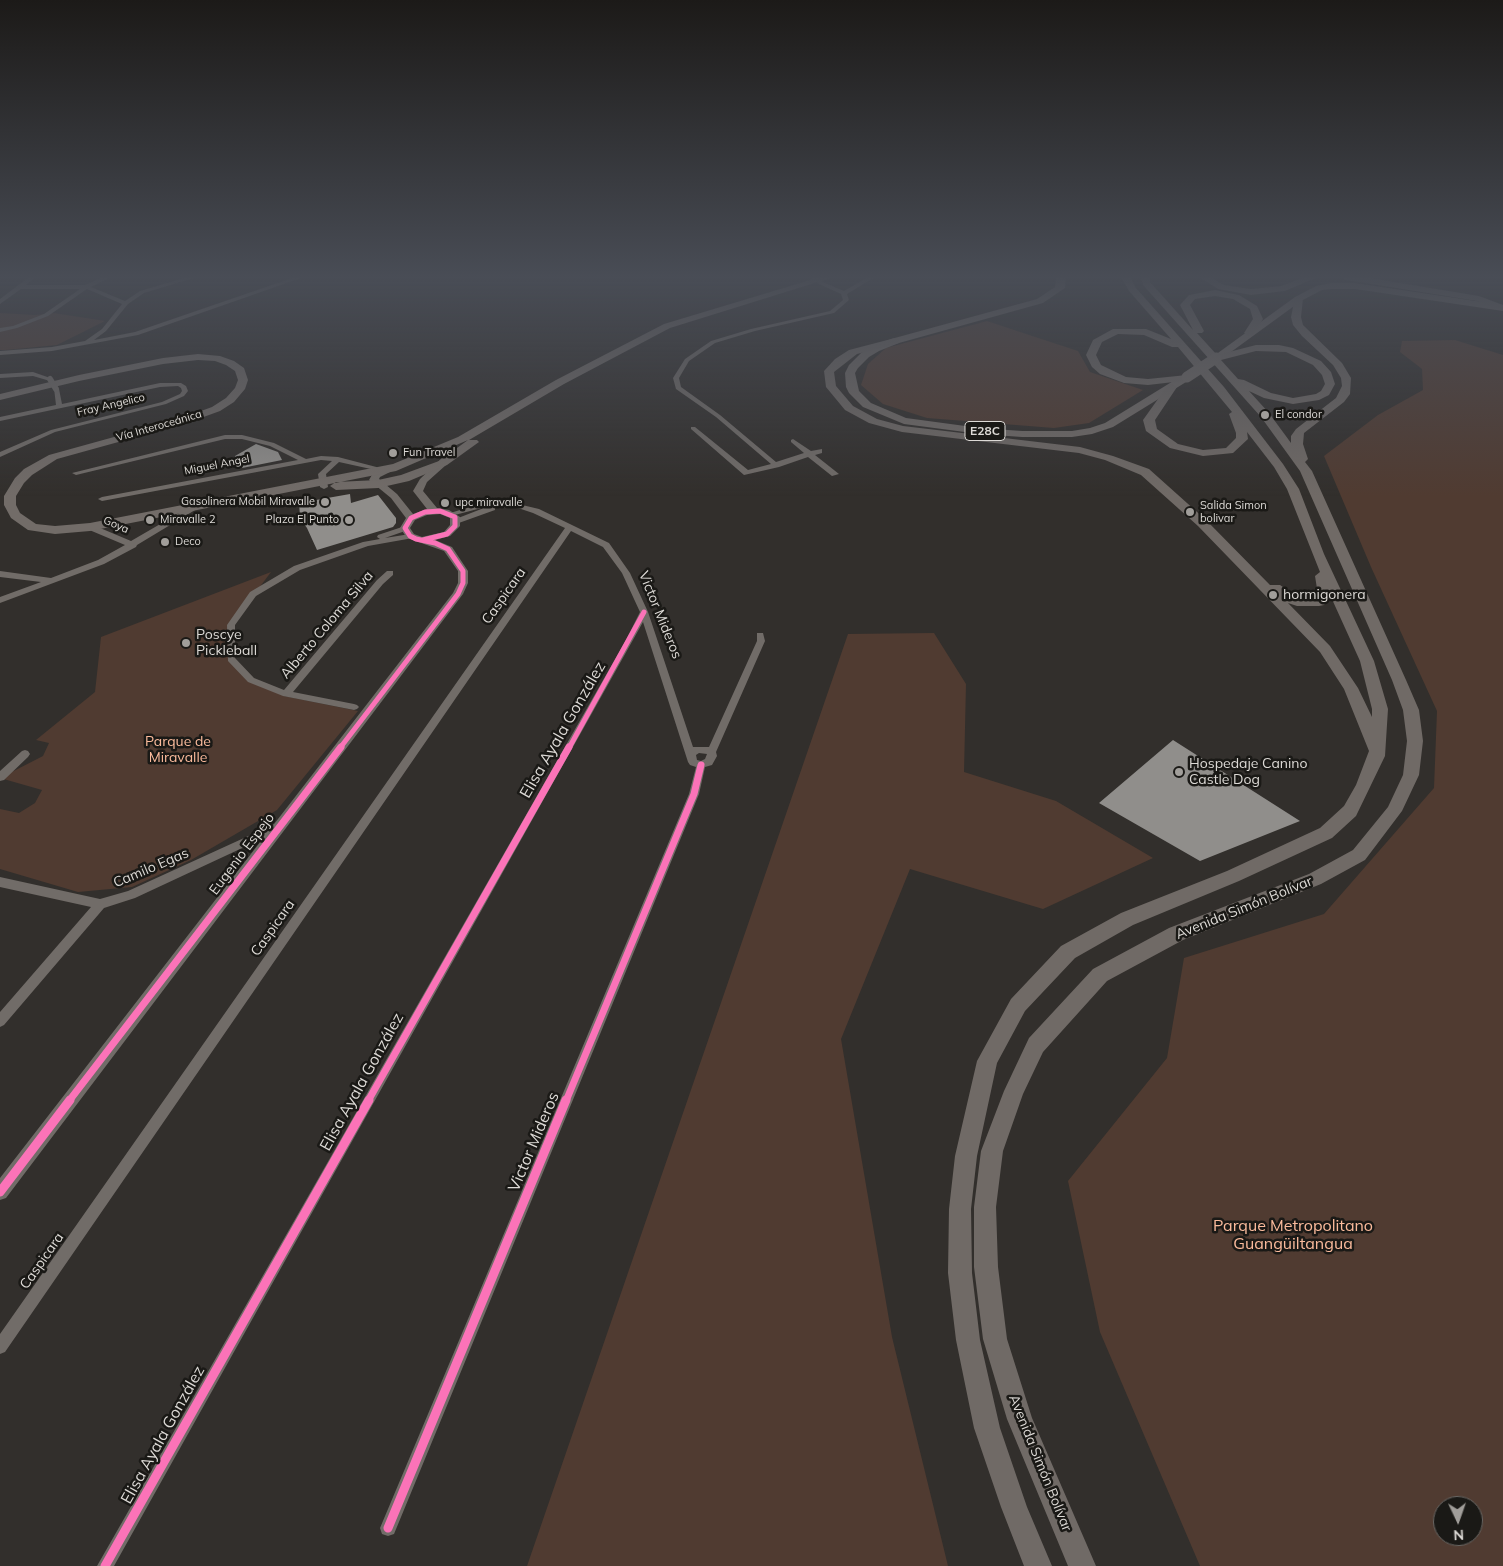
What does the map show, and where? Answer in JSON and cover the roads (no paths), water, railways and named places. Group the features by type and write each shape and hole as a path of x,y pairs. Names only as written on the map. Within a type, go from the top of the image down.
{"highway":[{"path":"860,350 853,352 839,361 829,371 829,382 834,392 849,408 873,421 902,430 1080,450 1109,458 1145,472 1160,475 1172,483 1280,593 1297,602 1318,602 1325,596 1318,554"},
{"path":"1092,350 1091,355 1098,368 1124,380 1148,382 1187,377"},
{"path":"1038,1566 1014,1507 987,1428 968,1340 960,1273 960,1208 966,1156 987,1062 1018,1005 1068,952 1127,919 1233,876 1326,833 1350,810 1364,785 1376,756 1380,709 1367,661 1318,554 1288,481 1264,443 1185,350"},
{"name":"Avenida Simón Bolívar","path":"1082,1566 1020,1419 995,1339 986,1268 985,1207 992,1151 1014,1092 1036,1045 1100,975 1176,934 1315,879 1359,855 1394,811 1412,774 1415,741 1410,710 1306,471 1264,415 1206,350"},
{"path":"1217,358 1248,350"},
{"path":"1227,374 1268,396 1293,401 1319,397 1325,393 1330,384 1327,374 1317,363 1289,350"},
{"path":"1306,471 1297,444 1297,436 1340,400 1345,394 1347,386 1346,378 1337,364 1322,350"},
{"path":"1172,387 1151,414 1150,426 1158,437 1184,449 1203,453 1220,453 1229,451 1239,444 1242,433 1231,402"},
{"path":"1145,472 1202,523 1325,649 1351,688 1364,716 1376,756"}],"main road":[{"name":"Vía Interoceánica","path":"117,522 176,517 380,469 396,467 462,439 565,379 624,350"},
{"name":"E28C","path":"875,350 858,361 850,373 851,387 860,400 876,410 904,421 920,424 1022,434 1072,434 1092,431 1109,425 1172,387 1227,350"},
{"name":"Vía Interoceánica","path":"0,397 162,361 198,357 216,358 230,363 240,370 243,380 240,389 230,400 216,409 183,421 53,457 28,472 19,480 10,496 10,505 15,516 32,527 55,530 90,527 323,483 378,484 405,478 443,463 496,425 579,378 590,368"}],"street":[{"path":"0,353 38,350"},
{"path":"701,350 687,360 679,371 676,378 678,388 718,416 776,464"},
{"path":"0,376 33,374 50,379 56,388 59,406"},
{"name":"Fray Angelico","path":"0,419 171,383 179,384 184,387 185,391 182,396 164,403 53,431 0,455"},
{"path":"693,428 747,473 820,451"},
{"path":"76,473 225,436 242,437 272,444 303,460"},
{"path":"793,440 835,474"},
{"path":"424,540 447,534 452,530 454,518 433,510 418,491 423,481 443,463 448,451 443,448"},
{"path":"323,483 322,474 338,458"},
{"name":"Miguel Angel","path":"102,499 303,460 338,458 380,469"},
{"path":"396,467 376,475 374,480 394,496 411,518"},
{"name":"Victor Mideros","path":"454,518 500,504 536,511 606,545 626,573 644,612 693,762 701,765 709,762 712,756 711,752"},
{"path":"0,600 93,566 133,545 176,517 200,505"},
{"path":"411,518 433,510"},
{"path":"407,532 411,518"},
{"name":"Goya","path":"90,527 133,545"},
{"name":"Caspicara","path":"0,1347 570,527"},
{"path":"354,707 286,694 252,680 231,659 231,625 253,594 297,568 407,532 448,549"},
{"name":"Eugenio Espejo","path":"0,1192 458,594 463,583 463,572 448,549 447,534"},
{"name":"Alberto Coloma Silva","path":"286,694 380,582 390,573"},
{"path":"0,574 54,581"},
{"name":"Elisa Ayala González","path":"105,1566 630,640 644,612"},
{"path":"630,640 643,635 654,638"},
{"path":"691,754 701,748 711,752 761,641 760,635"},
{"path":"0,777 25,754"},
{"name":"Victor Mideros","path":"388,1528 694,794 701,765"},
{"name":"Camilo Egas","path":"0,883 100,904 132,895 279,826"},
{"path":"0,1022 100,904"}],"place":[{"name":"El condor","path":"1265,415"},
{"name":"Fun Travel","path":"393,453"},
{"name":"Gasolinera Mobil Miravalle","path":"325,502"},
{"name":"upc miravalle","path":"445,503"},
{"name":"Salida Simon bolivar","path":"1190,512"},
{"name":"Miravalle 2","path":"150,520"},
{"name":"Plaza El Punto","path":"349,520"},
{"name":"Deco","path":"165,542"},
{"name":"hormigonera","path":"1273,595"},
{"name":"Poscye Pickleball","path":"186,643"},
{"name":"Hospedaje Canino Castle Dog","path":"1179,772"}],"park label":[{"name":"Parque de Miravalle","path":"178,750"},
{"name":"Parque Metropolitano Guangüiltangua","path":"1293,1235"}]}
